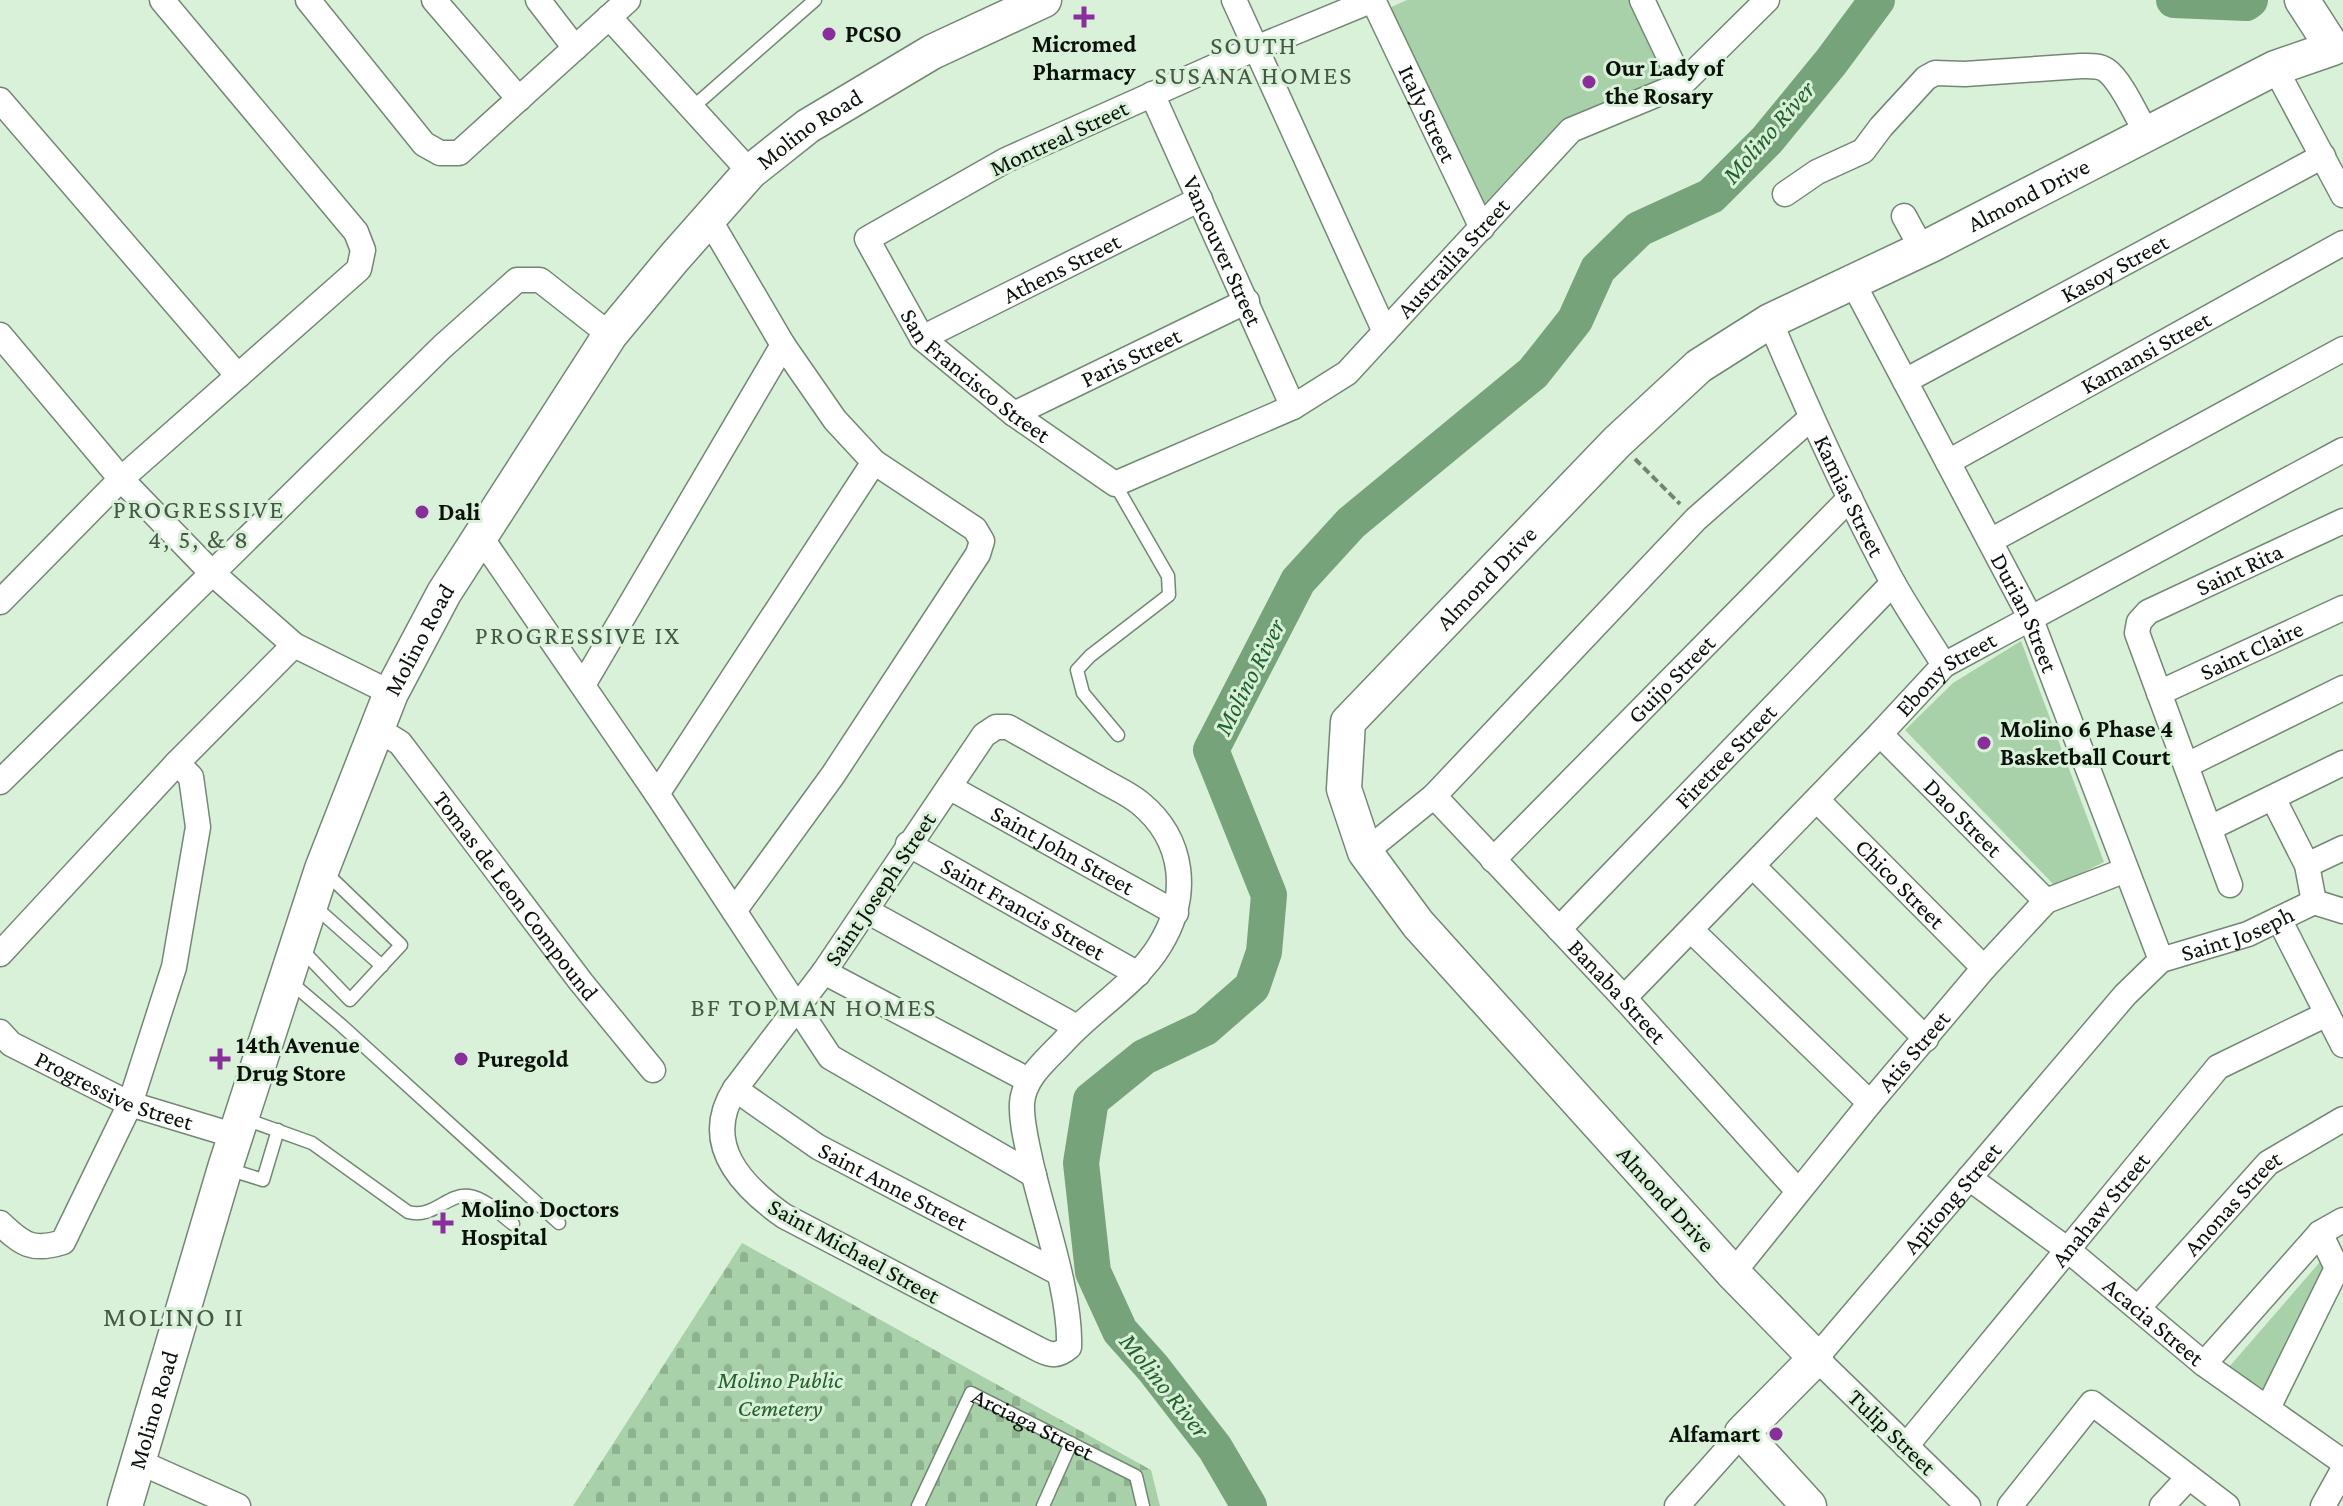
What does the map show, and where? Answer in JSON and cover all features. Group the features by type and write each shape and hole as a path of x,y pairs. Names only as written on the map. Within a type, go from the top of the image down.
{"street":[{"path":"0,602 121,479 359,269 363,250 356,232 162,0"},
{"path":"308,0 424,144 440,153 459,153 628,0"},
{"path":"434,0 519,99"},
{"path":"538,0 575,48"},
{"name":"Molino Road","path":"125,1506 225,1168 310,903 391,693 444,593 610,335 750,172 808,126 932,52 1044,0"},
{"path":"1234,0 1385,332"},
{"name":"Montreal Street","path":"867,239 1006,160 1256,48 1373,0"},
{"name":"Italy Street","path":"1373,0 1482,228"},
{"path":"1642,0 1682,84"},
{"name":"Austrailia Street","path":"1115,484 1293,407 1347,373 1571,130 1682,84 1767,0"},
{"path":"2303,2 2338,47"},
{"path":"609,17 750,172"},
{"name":"Almond Drive","path":"1816,1358 1733,1273 1418,924 1365,852 1344,789 1348,722 1617,442 1699,366 1770,321 1922,249 2275,68 2338,47"},
{"path":"1785,194 1817,172 1863,151 1917,88 1935,73 2099,67 2107,70 2118,84 2147,134"},
{"path":"2275,68 2343,195"},
{"name":"Vancouver Street","path":"1152,94 1293,407"},
{"path":"0,100 238,376"},
{"name":"Kasoy Street","path":"1905,381 2323,156"},
{"name":"Athens Street","path":"922,338 1200,199"},
{"path":"1904,216 1922,249"},
{"path":"709,219 783,345 835,420 874,462 975,529 982,541 978,554 833,775 734,911"},
{"name":"San Francisco Street","path":"867,239 922,338 1014,414 1115,484"},
{"name":"Kamansi Street","path":"1948,462 2343,243"},
{"path":"0,782 442,347 517,280 540,280 610,335"},
{"name":"Durian Street","path":"1853,283 2030,617 2161,960"},
{"name":"Paris Street","path":"1014,414 1247,301"},
{"name":"Kamias Street","path":"1770,321 1811,418 1850,498 1893,583 1944,665"},
{"path":"0,336 121,479 211,572 294,645 391,693"},
{"path":"583,685 783,345"},
{"path":"1990,541 2343,349"},
{"path":"1365,852 1434,796 1696,519 1811,418"},
{"name":"Ebony Street","path":"1624,998 1944,665 2343,450"},
{"path":"657,794 874,462"},
{"name":"Guijo Street","path":"1493,860 1850,498"},
{"name":"Saint Rita","path":"2159,693 2137,633 2139,622 2148,612 2343,521"},
{"path":"480,536 657,794 830,1057 1034,1175"},
{"name":"Firetree Street","path":"1559,929 1893,583"},
{"name":"Saint Claire","path":"2159,693 2343,608"},
{"path":"0,954 177,763 294,645"},
{"path":"2187,765 2343,688"},
{"path":"2159,693 2230,885"},
{"name":"Saint Joseph Street","path":"735,1089 867,911 908,844 984,735 996,727 1008,727 1139,802 1159,822 1175,848 1179,882 1176,913"},
{"name":"Tomas de Leon Compound","path":"376,728 400,743 581,982 653,1070"},
{"name":"Dao Street","path":"1880,734 2046,901"},
{"path":"0,1223 20,1242 43,1248 63,1242 130,1104 174,967 198,827 191,777 177,763"},
{"path":"2210,828 2343,763"},
{"name":"Saint John Street","path":"949,787 1176,913"},
{"name":"Banaba Street","path":"1434,796 1624,998 1798,1191"},
{"name":"Saint Joseph","path":"2273,798 2307,865 2314,902"},
{"name":"Chico Street","path":"1817,800 1984,968"},
{"name":"Saint Francis Street","path":"908,844 1138,974"},
{"path":"2307,865 2343,848"},
{"path":"1753,866 1926,1039"},
{"name":"Atis Street","path":"1733,1273 1870,1103 1984,968 2046,901 2126,870"},
{"name":"Saint Joseph","path":"2161,960 2248,934 2314,902 2343,911"},
{"path":"867,911 1077,1027"},
{"path":"1059,1273 1025,1134 1022,1103 1028,1080 1077,1027 1138,974 1160,945 1176,913"},
{"path":"2279,919 2343,1045"},
{"path":"1691,930 1870,1103"},
{"name":"Apitong Street","path":"1742,1433 1816,1358 2125,995 2161,960"},
{"path":"824,972 1028,1080"},
{"name":"Anahaw Street","path":"1906,1446 2218,1067 2327,1014"},
{"name":"Progressive Street","path":"0,1032 11,1044 130,1104 239,1127"},
{"name":"Saint Anne Street","path":"735,1089 818,1147 1059,1273"},
{"name":"Saint Michael Street","path":"735,1089 724,1106 720,1135 737,1171 755,1196 784,1216 1050,1355 1061,1354 1069,1347 1059,1273"},
{"name":"Anonas Street","path":"2139,1307 2268,1163 2343,1119"},
{"name":"Acacia Street","path":"1969,1178 2068,1250 2204,1364 2343,1462"},
{"path":"2204,1364 2320,1233 2343,1220"},
{"path":"2268,1408 2337,1268 2320,1233"},
{"name":"Tulip Street","path":"1816,1358 1968,1506"},
{"path":"2010,1506 2092,1403 2227,1506"},
{"path":"1677,1506 1742,1433 1809,1506"},
{"path":"137,1461 238,1506"},
{"path":"2323,1506 2343,1470"},
{"path":"2162,1506 2188,1478"}],"lane":[{"path":"692,108 815,0"},
{"path":"1115,484 1168,576 1169,595 1090,656 1077,670 1083,693 1118,735"},
{"path":"298,946 350,1000 401,945 322,869"},
{"path":"310,903 382,966"},
{"path":"285,978 559,1223"},
{"path":"239,1127 278,1130 312,1143 408,1212 418,1214 432,1211 455,1198 468,1196 482,1201 513,1224"},
{"path":"225,1168 263,1180 278,1130"},
{"name":"Arciaga Street","path":"918,1506 971,1393 1136,1476 1143,1506"},
{"path":"1043,1506 1071,1443"}],"path":[{"path":"1617,442 1696,519"}],"green space":[{"path":"1407,0 1634,0 1671,77 1567,122 1478,212 1387,9"},
{"path":"2021,641 2104,862 2055,886 1905,730 1953,683"},
{"name":"Molino Public Cemetery","path":"742,1243 1151,1470 1160,1506 573,1506"},
{"path":"2326,1255 2333,1268 2271,1397 2229,1367"}],"waterway":[{"name":"Molino River","path":"1249,1506 1215,1448 1120,1331 1093,1272 1081,1163 1091,1100 1144,1057 1205,1028 1252,987 1264,952 1269,895 1211,750 1298,581 1351,523 1533,373 1575,320 1598,269 1639,229 1711,196 1767,140 1877,0"},
{"name":"Molino River","path":"2174,0 2246,3 2250,0"}],"place":[{"name":"Micromed Pharmacy","path":"1084,17"},
{"name":"PCSO","path":"829,34"},
{"name":"Our Lady of the Rosary","path":"1589,82"},
{"name":"Dali","path":"422,512"},
{"name":"Molino 6 Phase 4 Basketball Court","path":"1984,743"},
{"name":"14th Avenue Drug Store","path":"220,1059"},
{"name":"Puregold","path":"461,1059"},
{"name":"Molino Doctors Hospital","path":"443,1223"},
{"name":"Alfamart","path":"1776,1434"}],"district":[{"name":"SOUTH SUSANA HOMES","path":"1254,60"},
{"name":"PROGRESSIVE 4, 5, & 8","path":"199,524"},
{"name":"PROGRESSIVE IX","path":"578,635"},
{"name":"BF TOPMAN HOMES","path":"814,1007"},
{"name":"MOLINO II","path":"174,1316"}]}
